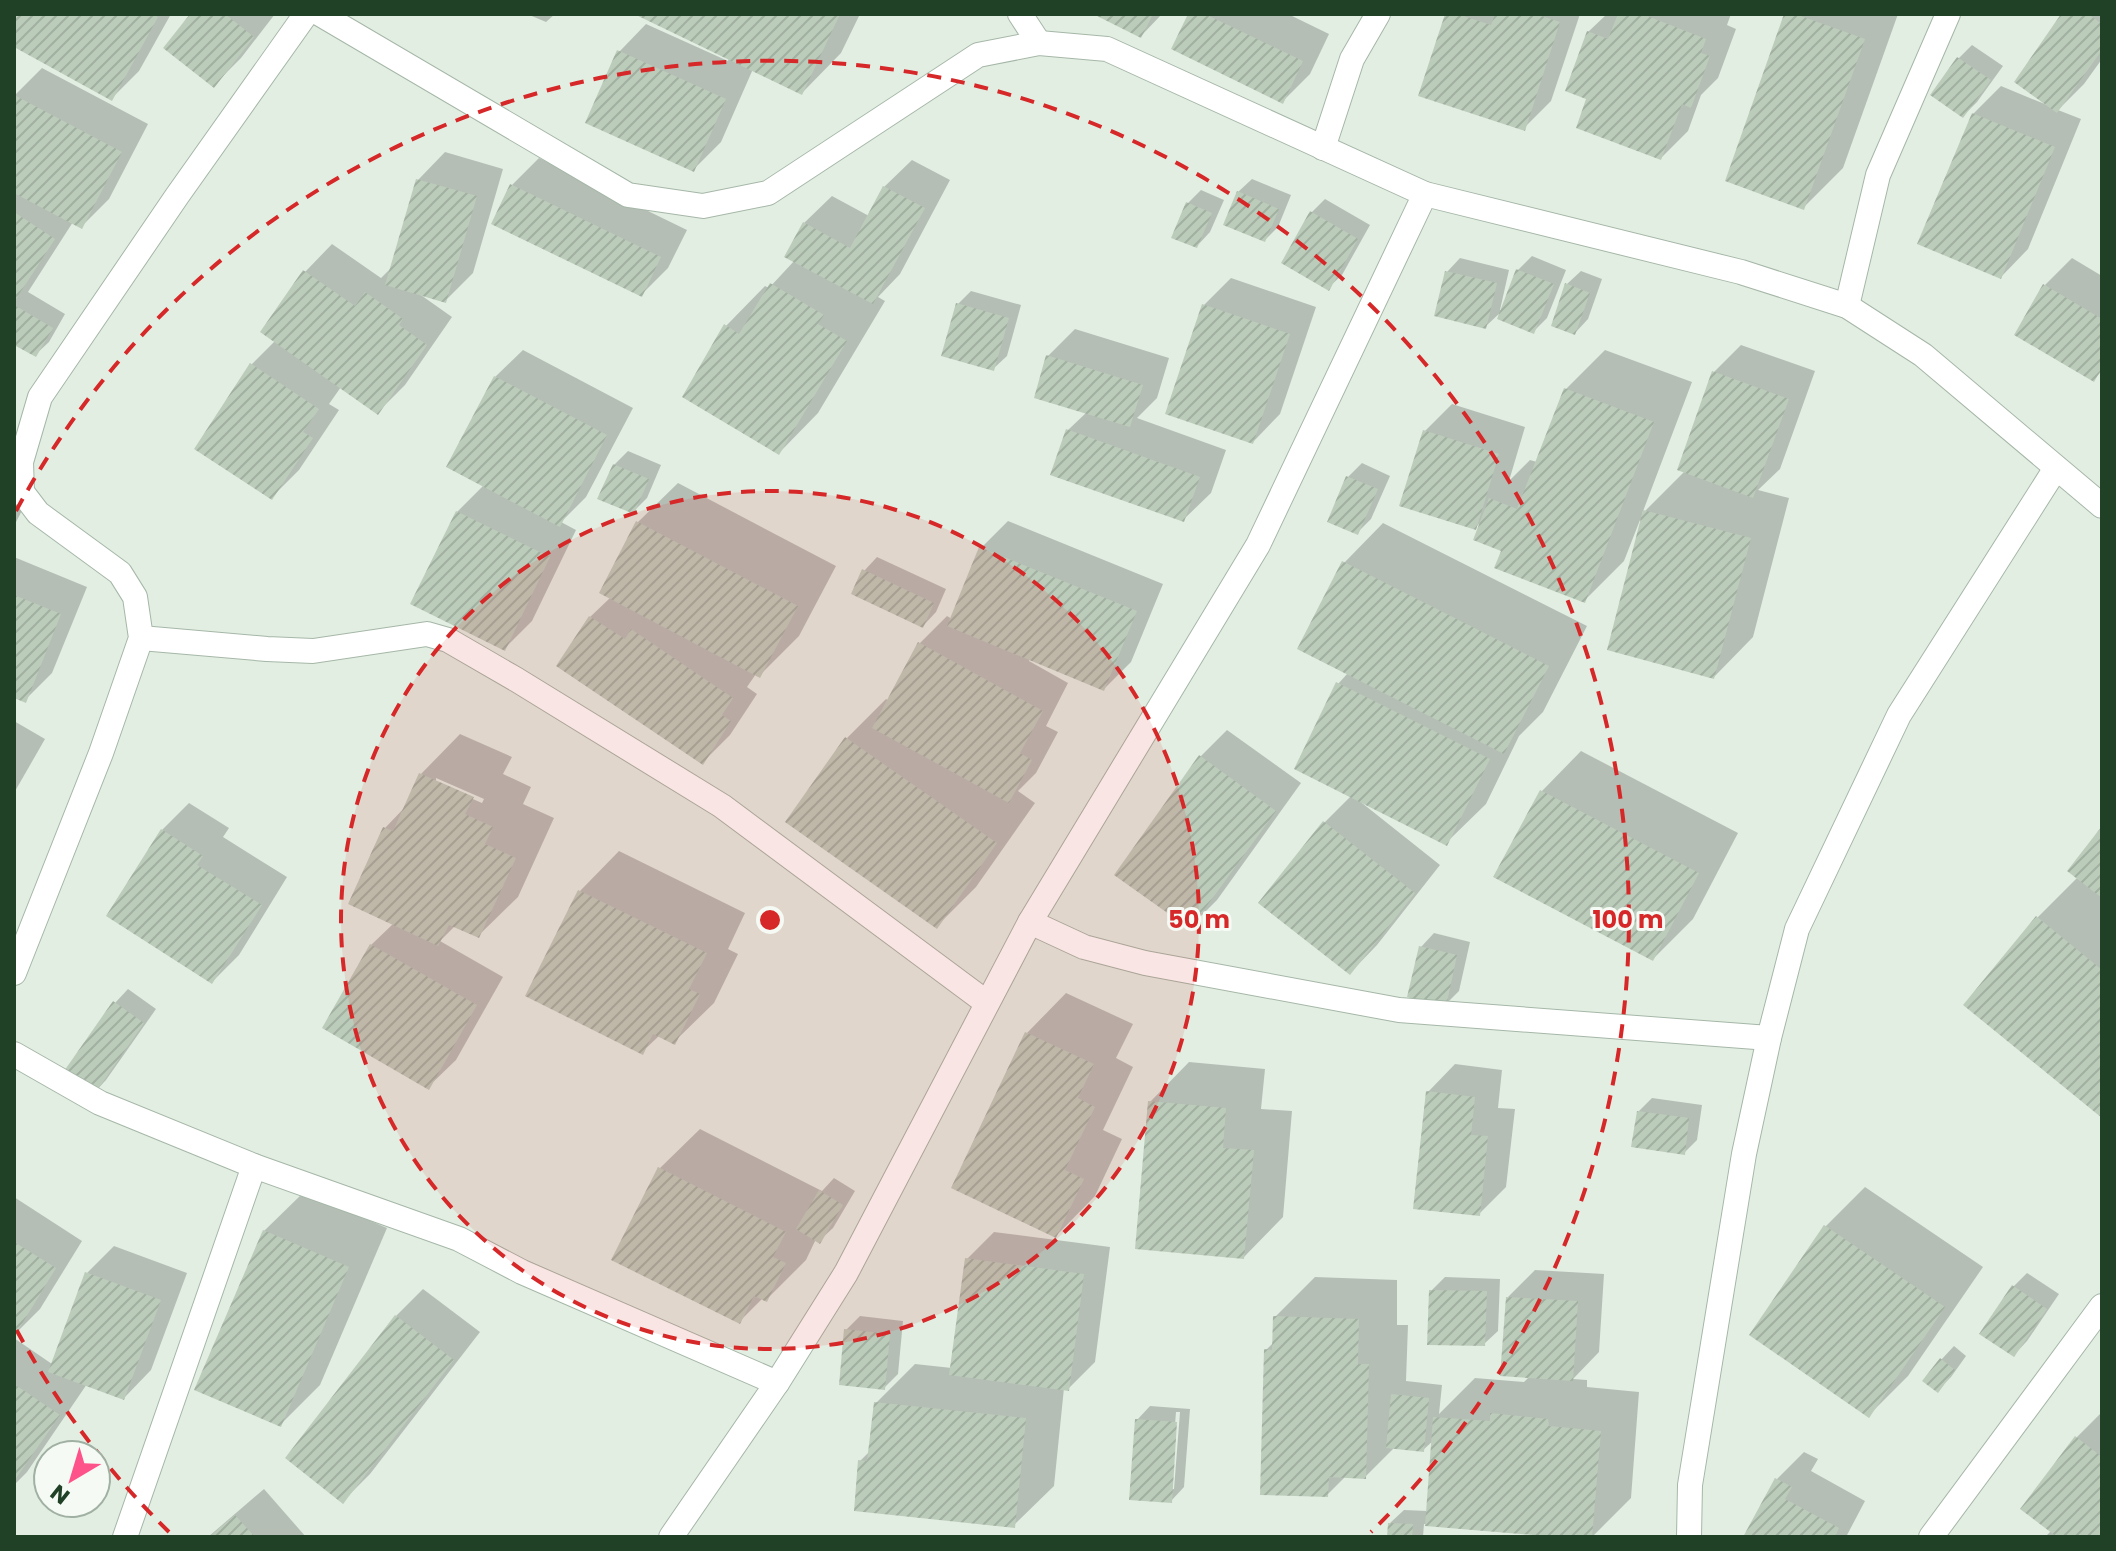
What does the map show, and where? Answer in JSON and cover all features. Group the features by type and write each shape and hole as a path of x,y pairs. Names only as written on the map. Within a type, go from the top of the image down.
{"street":[{"path":"14,973 101,753 141,638 135,597 120,573 38,513 22,492 21,462 40,397 306,14"},
{"path":"320,14 628,195 703,206 768,193 978,55 1039,43 1107,49 1425,194 1741,272 1847,306 1923,355 2102,506"},
{"path":"1020,14 1039,43"},
{"path":"1323,148 1352,59 1378,14"},
{"path":"1847,306 1878,175 1948,14"},
{"path":"671,1537 777,1383 846,1273 1030,922 1258,545 1425,194"},
{"path":"1689,1537 1690,1485 1744,1154 1797,929 1899,715 2056,468"},
{"path":"141,638 313,651 427,634 448,640 722,806 987,1003"},
{"path":"1030,922 1084,947 1145,963 1399,1010 1769,1038"},
{"path":"14,1054 100,1103 254,1166 459,1239 522,1272 777,1383"},
{"path":"125,1537 254,1166"},
{"path":"1931,1537 2102,1306"}],"building":[{"path":"14,14 152,14 158,17 112,101 14,47"},
{"path":"190,14 225,14 254,37 214,88 163,48"},
{"path":"634,14 840,14 802,95"},
{"path":"1093,14 1153,14 1141,38"},
{"path":"1188,14 1205,14 1303,61 1283,104 1171,49"},
{"path":"1445,14 1457,14 1491,25 1495,14 1535,14 1560,22 1525,131 1418,96"},
{"path":"1618,14 1642,14 1706,39 1701,53 1710,56 1691,108 1682,104 1661,160 1576,128 1586,99 1565,91 1587,31 1608,39"},
{"path":"1784,14 1795,14 1865,39 1804,210 1725,181"},
{"path":"2061,14 2088,14 2102,24 2102,50 2057,113 2014,82"},
{"path":"617,50 726,99 694,172 585,123"},
{"path":"1957,57 1991,80 1963,118 1930,95"},
{"path":"14,95 122,152 82,229 14,193"},
{"path":"1972,113 2055,147 2001,279 1917,244"},
{"path":"416,179 477,196 446,303 385,285"},
{"path":"510,184 661,257 642,297 491,224"},
{"path":"883,186 925,208 873,304 784,257 803,222 850,248"},
{"path":"1237,191 1279,209 1265,242 1223,225"},
{"path":"1186,202 1212,213 1197,248 1171,238"},
{"path":"1310,211 1358,239 1329,291 1281,263"},
{"path":"14,212 55,239 14,302"},
{"path":"1516,269 1554,284 1534,334 1497,319"},
{"path":"303,270 355,306 365,292 403,319 399,325 427,345 378,415 260,332"},
{"path":"1445,271 1497,283 1486,329 1434,316"},
{"path":"770,283 824,315 818,324 847,341 779,455 682,397 724,324 739,334"},
{"path":"1565,283 1590,293 1575,335 1551,326"},
{"path":"2043,284 2102,319 2102,368 2094,382 2014,335"},
{"path":"956,303 1009,318 994,371 941,356"},
{"path":"1202,304 1290,334 1253,444 1165,414"},
{"path":"14,305 53,328 36,357 14,345"},
{"path":"1046,355 1143,385 1130,427 1034,398"},
{"path":"250,363 319,409 303,432 313,438 272,500 194,449"},
{"path":"1712,371 1789,399 1753,498 1677,470"},
{"path":"494,376 607,435 560,527 446,467"},
{"path":"1564,388 1654,422 1585,603 1494,568 1501,551 1473,540 1489,498 1517,509"},
{"path":"1066,429 1200,477 1184,522 1050,475"},
{"path":"1423,430 1499,454 1476,530 1399,506"},
{"path":"613,464 649,479 634,514 597,499"},
{"path":"1346,476 1378,489 1358,535 1327,522"},
{"path":"1643,510 1751,538 1714,679 1607,650"},
{"path":"456,511 550,557 505,651 410,604"},
{"path":"636,521 798,606 760,678 599,593"},
{"path":"979,547 1137,611 1104,691 947,626"},
{"path":"1342,561 1549,666 1504,754 1297,649"},
{"path":"862,569 934,603 923,628 851,594"},
{"path":"14,595 61,614 26,703 14,698"},
{"path":"589,616 625,639 631,629 733,698 722,715 731,721 703,765 556,666"},
{"path":"918,642 1043,711 1020,753 1032,760 1009,803 872,728"},
{"path":"1336,682 1490,759 1447,846 1294,769"},
{"path":"845,737 997,843 937,929 785,822"},
{"path":"1199,755 1276,811 1190,929 1114,875"},
{"path":"419,773 474,797 465,814 493,827 485,844 516,858 479,938 449,925 438,946 348,904 383,827 393,831"},
{"path":"1540,790 1699,873 1653,961 1493,877"},
{"path":"1323,821 1415,893 1350,975 1258,903"},
{"path":"2102,826 2102,898 2067,871"},
{"path":"161,829 203,856 197,865 262,905 212,984 106,916"},
{"path":"578,890 707,953 689,989 700,994 675,1045 653,1034 643,1055 525,996"},
{"path":"2036,916 2102,970 2102,1118 1963,1005"},
{"path":"370,944 477,1005 429,1090 322,1028"},
{"path":"1419,946 1457,955 1446,1007 1407,997"},
{"path":"113,1001 144,1023 93,1096 62,1074"},
{"path":"1025,1032 1094,1064 1078,1098 1095,1107 1065,1170 1084,1179 1056,1238 951,1188"},
{"path":"1426,1091 1475,1097 1471,1135 1488,1136 1480,1216 1413,1209"},
{"path":"1148,1101 1226,1108 1223,1148 1254,1150 1244,1259 1135,1249"},
{"path":"1637,1111 1689,1118 1685,1155 1631,1147"},
{"path":"658,1167 786,1232 773,1257 786,1263 767,1302 754,1296 740,1324 611,1260"},
{"path":"819,1190 843,1205 820,1244 796,1229"},
{"path":"1824,1225 1945,1307 1869,1418 1749,1335"},
{"path":"263,1230 349,1267 281,1427 194,1390"},
{"path":"14,1242 56,1268 14,1337"},
{"path":"965,1258 1084,1274 1069,1391 949,1375"},
{"path":"85,1272 161,1300 124,1400 48,1372"},
{"path":"2012,1285 2047,1309 2014,1357 1979,1334"},
{"path":"1429,1290 1487,1291 1485,1346 1427,1345"},
{"path":"1506,1297 1578,1301 1573,1381 1500,1376"},
{"path":"395,1315 454,1360 343,1504 285,1458"},
{"path":"1273,1316 1359,1319 1358,1364 1369,1364 1366,1479 1329,1477 1328,1497 1260,1495 1264,1349 1272,1350"},
{"path":"844,1329 890,1334 885,1390 839,1385"},
{"path":"1940,1358 1955,1370 1938,1393 1922,1381"},
{"path":"14,1384 60,1415 43,1439 32,1439 32,1455 14,1481"},
{"path":"1391,1394 1429,1398 1424,1452 1386,1448"},
{"path":"874,1402 1026,1418 1015,1528 854,1511 858,1460 867,1461"},
{"path":"1490,1413 1548,1419 1549,1426 1601,1431 1592,1537 1425,1526 1433,1417 1490,1421"},
{"path":"1135,1419 1177,1422 1172,1503 1129,1500"},
{"path":"2075,1436 2102,1457 2102,1537 2057,1537 2020,1509"},
{"path":"1775,1478 1792,1487 1785,1499 1839,1528 1835,1537 1743,1537"},
{"path":"235,1515 255,1537 209,1537"},
{"path":"1388,1523 1413,1524 1412,1537 1387,1537"}]}
